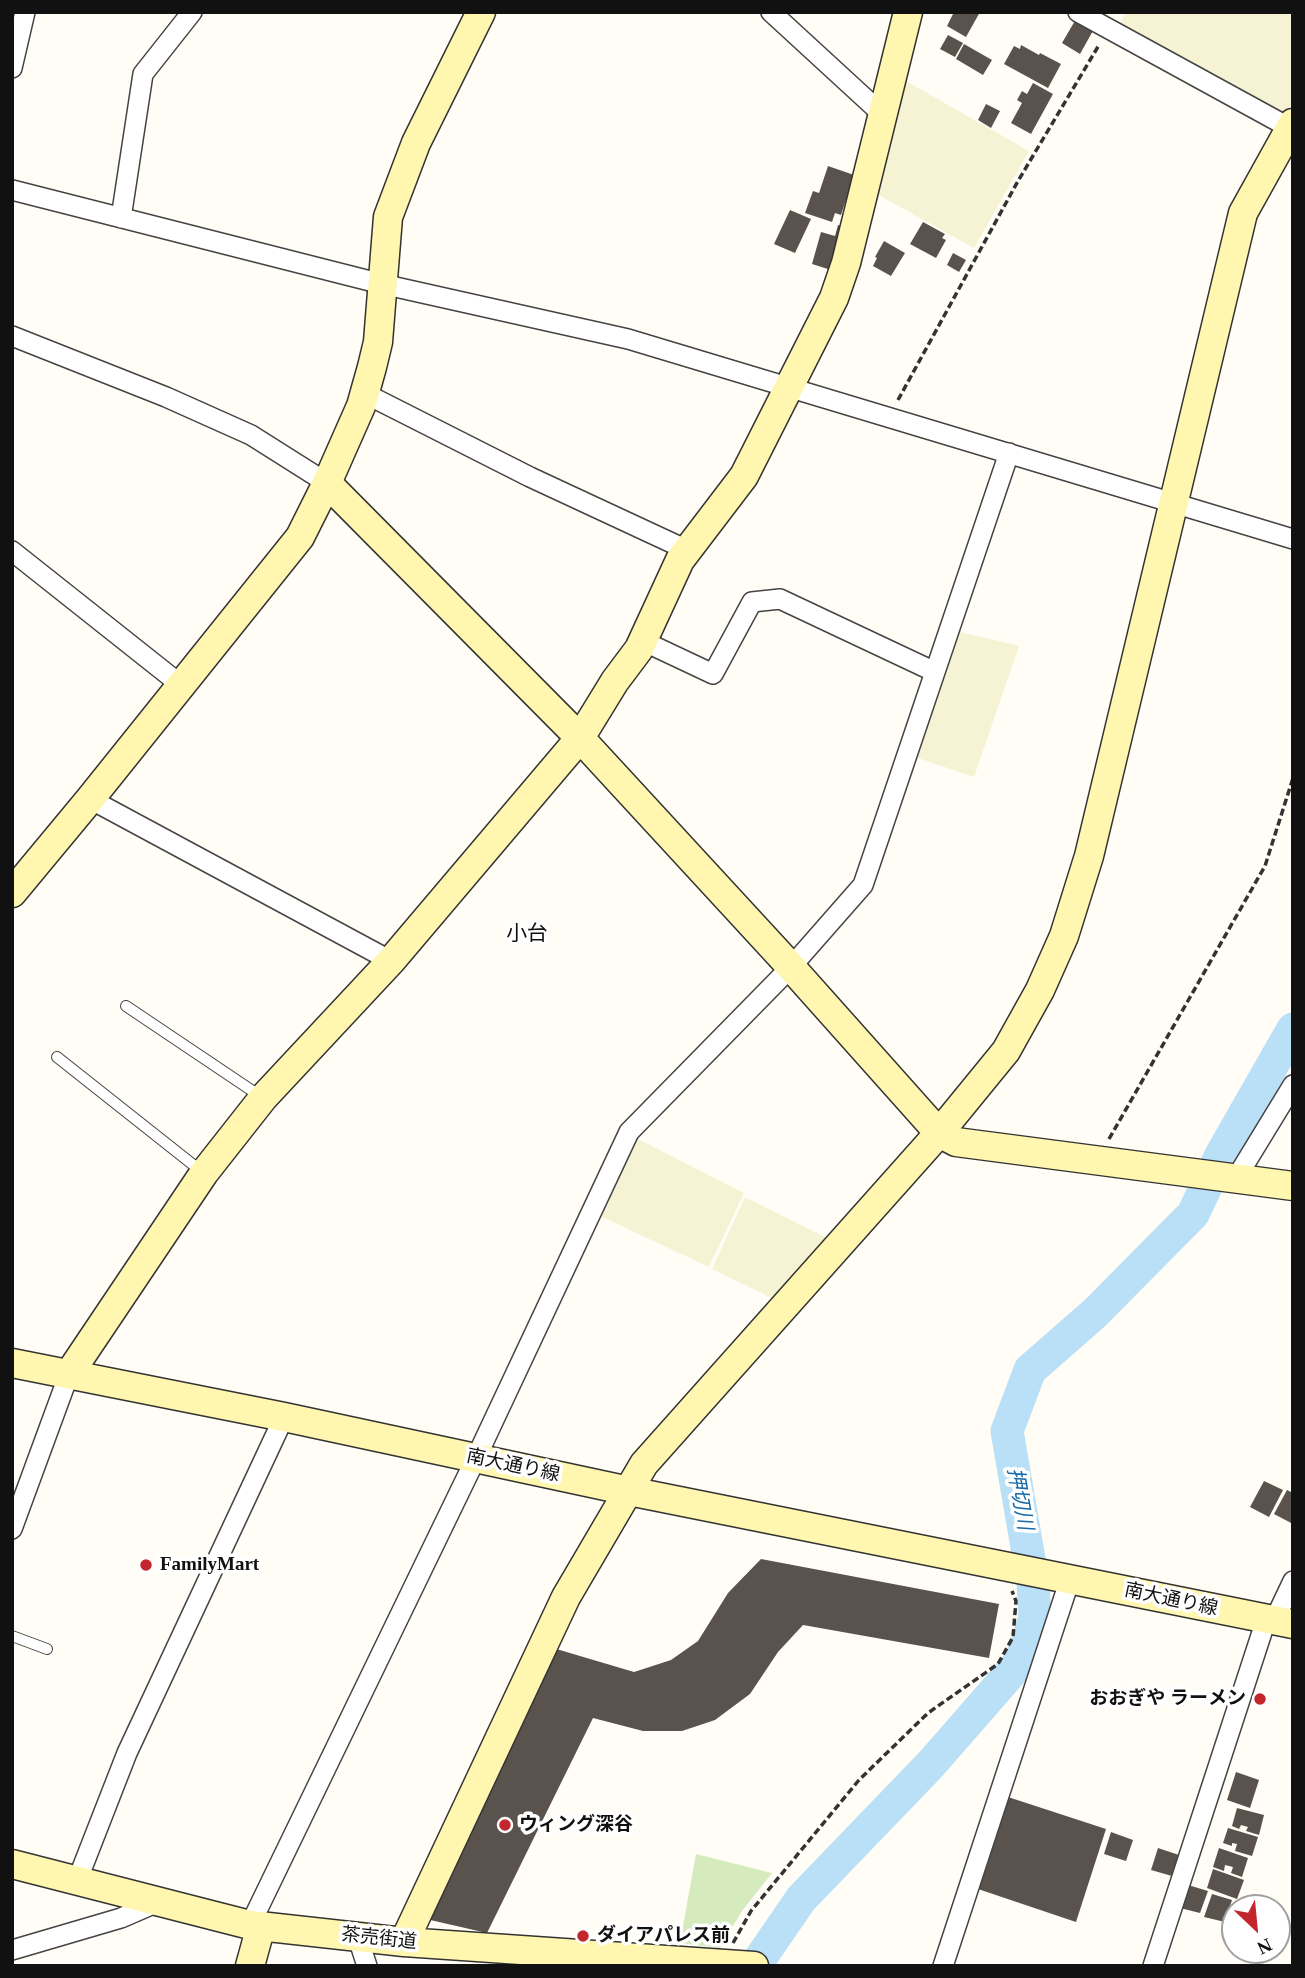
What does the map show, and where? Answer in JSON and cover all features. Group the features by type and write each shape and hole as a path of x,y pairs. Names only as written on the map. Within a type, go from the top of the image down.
{"street":[{"path":"12,68 25,12"},
{"path":"121,218 143,74 192,12"},
{"path":"12,893 300,537 361,406 378,342 388,217 416,143 481,12"},
{"path":"771,12 882,114"},
{"path":"12,1529 69,1374 204,1173 264,1098 391,961 580,738 615,681 639,649 680,559 744,477 834,299 846,263 908,12"},
{"path":"404,1942 566,1597 644,1464 939,1133 1006,1051 1040,990 1064,936 1089,856 1242,213 1291,125 1078,12"},
{"path":"12,190 382,284 628,339 1293,539"},
{"path":"12,337 166,397 251,435 327,483 580,738 791,967 939,1133 956,1142 1293,1186"},
{"path":"364,393 530,477 687,550"},
{"path":"250,1966 255,1926 629,1132 791,967 863,885 1009,453"},
{"path":"12,551 181,685"},
{"path":"643,641 713,674 751,602 780,599 935,672"},
{"path":"90,799 391,961"},
{"path":"1230,1179 1293,1085"},
{"name":"南大通り線","path":"12,1363 284,1417 629,1491 1277,1621"},
{"path":"77,1881 127,1753 284,1417"},
{"path":"943,1966 1059,1577"},
{"path":"1153,1966 1293,1581"},
{"name":"茶売街道","path":"12,1864 255,1926 404,1942 490,1957 733,1965"},
{"path":"12,1950 121,1918 158,1902"},
{"path":"358,1938 366,1966"}],"lane":[{"path":"126,1006 264,1098"},
{"path":"57,1057 204,1173"},
{"path":"12,1636 47,1649"}],"path":[{"path":"889,416 965,275 1108,29"},
{"path":"1097,1159 1265,866 1293,778"},
{"path":"733,1965 751,1912 859,1780 928,1713 998,1664 1013,1637 1016,1601 1009,1567"}],"shaded area":[{"path":"1126,12 1293,12 1293,101 1286,113 1280,115 1119,25"},
{"path":"904,80 1029,151 974,248 875,193"},
{"path":"956,631 1019,646 974,777 915,757"},
{"path":"636,1138 744,1193 709,1267 598,1215"},
{"path":"745,1197 829,1239 776,1300 712,1269"}],"green space":[{"path":"696,1854 772,1873 742,1911 720,1948 680,1943"}],"building":[{"path":"954,12 980,12 966,37 947,26"},
{"path":"1076,19 1094,29 1080,54 1062,43"},
{"path":"948,35 963,43 955,57 940,49"},
{"path":"964,44 992,60 983,75 956,59"},
{"path":"1021,45 1061,64 1048,88 1004,64 1014,46 1020,49"},
{"path":"1033,83 1053,94 1031,134 1011,123 1022,103 1017,100 1022,91 1027,94"},
{"path":"986,104 1000,111 991,128 978,120"},
{"path":"828,166 854,175 841,215 835,213 832,222 805,213 813,191 819,193"},
{"path":"790,210 811,219 795,253 774,244"},
{"path":"923,222 945,234 942,238 946,240 936,258 910,244"},
{"path":"838,225 844,227 831,270 812,264 821,232 835,236"},
{"path":"884,241 905,253 891,276 873,266"},
{"path":"953,253 966,260 959,272 947,265"},
{"path":"1264,1481 1283,1490 1269,1517 1250,1507"},
{"path":"1287,1490 1293,1493 1293,1524 1274,1514"},
{"name":"ウィング深谷","path":"761,1559 999,1604 989,1658 803,1625 778,1652 750,1694 715,1720 682,1731 643,1731 593,1718 487,1933 426,1919 553,1648 634,1672 671,1660 698,1641 728,1593"},
{"path":"1236,1772 1259,1780 1250,1808 1227,1800"},
{"path":"1008,1797 1106,1829 1076,1922 978,1889"},
{"path":"1237,1808 1264,1815 1259,1835 1246,1831 1248,1827 1241,1825 1239,1829 1232,1826"},
{"path":"1228,1828 1258,1837 1252,1856 1235,1851 1237,1844 1232,1843 1232,1846 1223,1843"},
{"path":"1111,1832 1133,1840 1126,1861 1104,1854"},
{"path":"1158,1848 1179,1855 1172,1876 1151,1870"},
{"path":"1219,1848 1248,1858 1242,1877 1231,1873 1233,1867 1225,1865 1224,1871 1213,1867"},
{"path":"1213,1869 1244,1880 1239,1894 1223,1894 1207,1888"},
{"path":"1188,1885 1208,1891 1200,1913 1180,1908"},
{"path":"1212,1894 1221,1897 1221,1921 1204,1917"}],"waterway":[{"name":"押切川","path":"755,1966 801,1899 931,1764 1021,1661 1035,1618 1033,1582 1007,1431 1030,1370 1095,1313 1193,1214 1221,1155 1293,1029"}],"place":[{"name":"FamilyMart","path":"146,1565"},
{"name":"おおぎや ラーメン","path":"1260,1699"},
{"name":"ウィング深谷","path":"505,1825"},
{"name":"ダイアパレス前","path":"583,1936"}],"district":[{"name":"小台","path":"527,934"}]}
